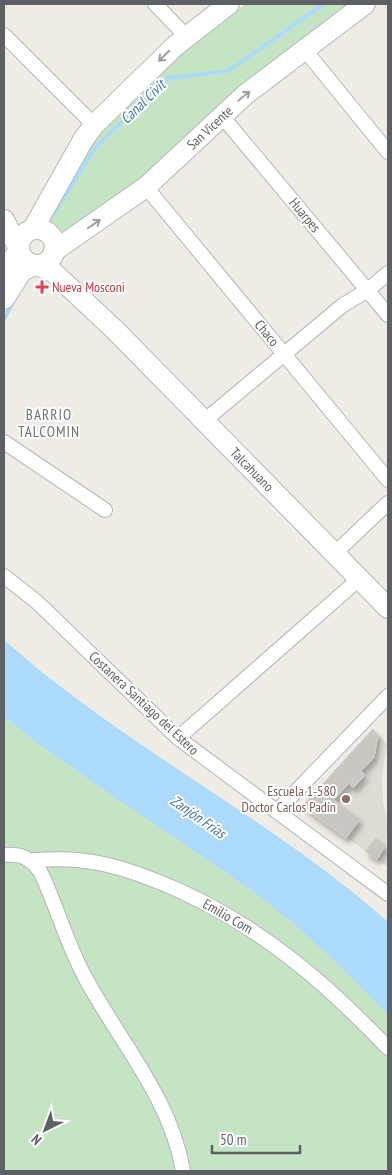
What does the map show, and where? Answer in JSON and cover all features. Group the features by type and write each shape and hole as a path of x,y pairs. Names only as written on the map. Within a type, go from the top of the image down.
{"main road":[{"path":"4,271 19,248 22,236 32,229 94,125 186,36 229,4"},
{"name":"San Vicente","path":"4,299 22,271 45,259 146,187 221,115 365,4"},
{"path":"5,221 32,229 40,229 50,234 53,239 45,259 24,260 5,221"},
{"name":"Talcahuano","path":"45,259 53,272 115,330 388,608"}],"street":[{"path":"155,4 186,36"},
{"path":"4,35 94,125"},
{"path":"304,50 388,152"},
{"name":"Huarpes","path":"221,115 388,315"},
{"name":"Chaco","path":"146,187 388,480"},
{"path":"204,421 343,305 368,290 388,273"},
{"path":"4,442 104,510"},
{"path":"334,554 388,503"},
{"name":"Costanera Santiago del Estero","path":"4,576 37,602 178,738 204,759 278,810 388,894"},
{"path":"178,738 359,579"},
{"path":"278,810 388,696"},
{"name":"Emilio Com","path":"4,854 18,854 31,860 76,860 120,868 208,904 263,936 294,959 326,986 388,1048"},
{"path":"31,860 50,892 84,976 151,1087 166,1116 181,1157 183,1171"}],"shaded area":[{"name":"Escuela 1-580 Doctor Carlos Padín","path":"373,729 387,744 382,778 383,802 388,823 386,844 388,867 306,809 305,803"}],"green space":[{"path":"246,4 347,4 230,95 145,177 67,230 61,232 53,228 48,221 91,141 105,125 198,38"},
{"path":"4,717 65,763 256,894 308,937 388,1014 388,1171 4,1171"}],"water":[{"name":"Zanjón Frías","path":"4,640 97,714 295,849 388,922 388,1014 308,937 256,894 65,763 4,717"}],"building":[{"path":"373,729 378,734 374,757 361,771 365,775 353,788 349,783 334,800 360,819 346,838 306,809 305,803"},
{"path":"376,838 386,845 377,859 365,851"}],"waterway":[{"name":"Canal Civit","path":"49,221 96,147 168,78 228,71 324,4"},
{"name":"Canal Civit","path":"4,319 13,302"}],"place":[{"name":"Nueva Mosconi","path":"42,287"},
{"name":"Escuela 1-580 Doctor Carlos Padín","path":"346,799"}],"district":[{"name":"BARRIO TALCOMIN","path":"49,424"}]}
